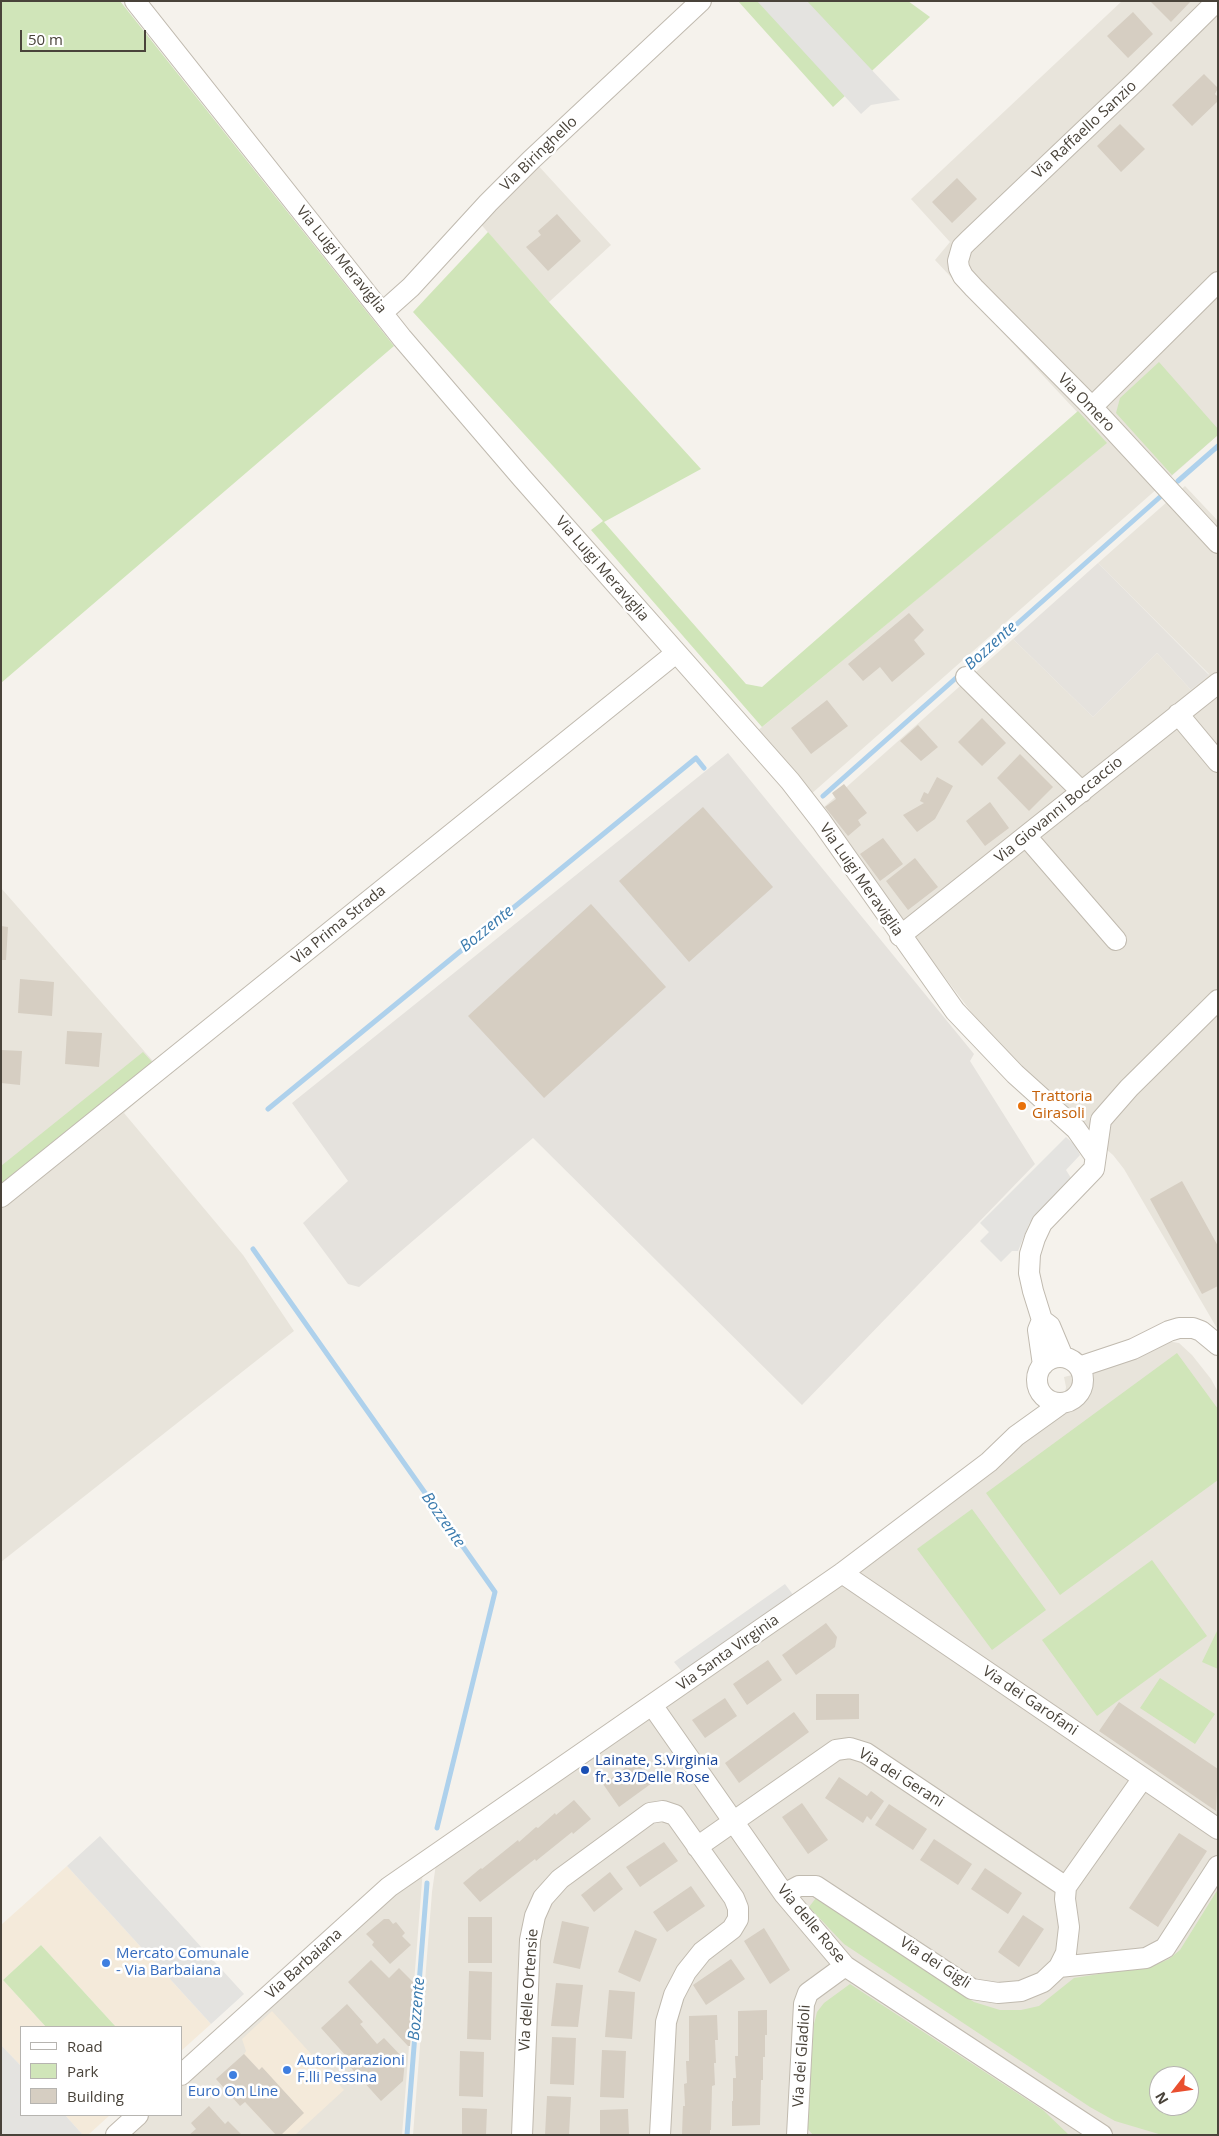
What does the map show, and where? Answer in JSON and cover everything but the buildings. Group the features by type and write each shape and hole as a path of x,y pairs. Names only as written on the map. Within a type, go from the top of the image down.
{"street":[{"name":"Via Luigi Meraviglia","path":"135,1 402,338 790,781 950,1005 1015,1074 1076,1129 1095,1156"},
{"name":"Via Biringhello","path":"383,312 412,287 488,202 701,1"},
{"name":"Via Raffaello Sanzio","path":"958,261 962,247 1136,82 1217,1"},
{"name":"Via Omero","path":"958,261 963,276 974,288 1092,407 1218,543"},
{"path":"1092,407 1218,282"},
{"name":"Via Prima Strada","path":"1,1197 676,653"},
{"path":"966,677 1082,792"},
{"name":"Via Giovanni Boccaccio","path":"900,936 1218,683"},
{"path":"1178,714 1218,762"},
{"path":"1026,836 1116,940"},
{"path":"1076,1129 1101,1120 1129,1088 1218,1000"},
{"path":"1043,1365 1038,1330 1042,1320 1029,1273 1030,1254 1042,1223 1094,1168 1101,1120"},
{"path":"1042,1320 1050,1326 1071,1362 1083,1376 1081,1390 1074,1398 1062,1403 1048,1399 1038,1386 1038,1373 1043,1365 1052,1358 1071,1362 1132,1349 1179,1328 1193,1328 1209,1336 1218,1345"},
{"name":"Via Santa Virginia","path":"1016,1436 1038,1386"},
{"name":"Via Santa Virginia","path":"430,1858 842,1573 989,1462 1016,1436 1062,1403"},
{"name":"Via dei Garofani","path":"842,1573 1218,1829"},
{"name":"Via delle Rose","path":"652,1705 784,1894 844,1966 1102,2135"},
{"name":"Via dei Gerani","path":"697,1846 836,1750 850,1748 866,1753 1066,1887"},
{"path":"1059,1967 1066,1953 1069,1928 1065,1899 1066,1887 1143,1778"},
{"name":"Via delle Ortensie","path":"522,2135 530,1940 535,1916 543,1898 560,1879 650,1813 663,1811 675,1815 697,1846"},
{"path":"660,2135 666,2022 674,1994 686,1972 702,1952 732,1929 738,1919 738,1908 734,1898 697,1846"},
{"name":"Via Barbaiana","path":"182,2074 389,1887 430,1858"},
{"path":"1059,1967 1146,1958 1165,1948 1218,1866"},
{"name":"Via dei Gigli","path":"784,1894 799,1886 816,1886 972,1989 998,1993 1021,1990 1043,1982 1059,1967"},
{"name":"Via dei Gladioli","path":"797,2135 804,2004 808,1993 844,1966"},
{"path":"116,2135 137,2116"}],"shaded area":[{"path":"757,1 807,1 900,100 871,105 861,114"},
{"path":"1122,1 1218,1 1218,435 810,795 756,732 1106,443 935,260 950,242 911,199"},
{"path":"535,162 611,245 549,302 478,221"},
{"path":"1185,486 1218,521 1218,1330 1124,1169 1113,1155 1084,1130 984,1029 903,922 824,807 1013,639 1093,717 1157,653 1191,690 1209,674 1098,563"},
{"path":"1098,563 1209,675 1191,690 1157,653 1093,717 1013,639"},
{"path":"728,753 974,1054 970,1061 1035,1164 802,1405 533,1138 359,1287 348,1284 303,1223 348,1181 292,1103"},
{"path":"1,888 166,1076 124,1113 243,1255 294,1331 1,1562"},
{"path":"1066,1137 1075,1145 1080,1155 1066,1170 1071,1178 1035,1215 1029,1224 1018,1251 1012,1251 1001,1262 980,1241 989,1232 980,1223"},
{"path":"1160,1340 1179,1343 1192,1355 1211,1379 1218,1392 1218,2135 413,2135 432,1892 437,1857 1064,1400 1066,1387 1064,1377 1084,1372"},
{"path":"785,1584 794,1596 683,1673 674,1662"},
{"path":"100,1836 244,1994 211,2024 67,1866"},
{"name":"Mercato Comunale - Via Barbaiana","path":"67,1866 211,2024 182,2050 182,2026 115,2026 41,1945 3,1980 45,2026 20,2026 20,2065 1,2045 1,1925"},
{"path":"423,1869 402,2135 120,2135 141,2116 182,2116 182,2078"},
{"path":"272,2011 344,2090 295,2135 276,2135 245,2102 259,2070 244,2054 246,2051 242,2039"},
{"path":"1,2045 20,2065 20,2116 66,2116 83,2135 1,2135"},
{"path":"66,2116 109,2116 88,2135 83,2135"}],"green space":[{"path":"1,1 120,1 394,346 1,683"},
{"path":"738,1 908,1 930,17 833,107"},
{"path":"488,232 701,469 604,522 746,684 762,687 1078,411 1107,443 762,727 591,530 603,521 413,312"},
{"path":"1159,362 1218,429 1218,435 1172,475 1116,413 1120,398"},
{"path":"143,1052 153,1063 1,1187 1,1166"},
{"path":"1177,1353 1218,1409 1218,1480 1060,1595 986,1493"},
{"path":"972,1509 1046,1610 992,1650 917,1549"},
{"path":"1152,1560 1207,1636 1097,1716 1042,1640"},
{"path":"1218,1629 1218,1669 1202,1662"},
{"path":"1160,1678 1215,1714 1195,1744 1140,1708"},
{"path":"1218,1889 1218,2135 1162,2135 1115,2121 1090,2107 844,1944 809,1907 816,1898 974,2002 1000,2010 1021,2010 1039,2006 1074,1978 1155,1965 1169,1959 1180,1950"},
{"path":"41,1945 115,2026 45,2026 3,1980"},
{"path":"850,1984 1043,2110 1069,2135 813,2135 807,2128 814,2024 817,2012 824,2003"}],"waterway":[{"name":"Bozzente","path":"1178,481 1218,446"},
{"name":"Bozzente","path":"823,796 1160,497"},
{"name":"Bozzente","path":"268,1109 696,758 704,768"},
{"name":"Bozzente","path":"253,1249 495,1592 437,1828"},
{"name":"Bozzente","path":"407,2135 427,1883"}],"place":[{"name":"Trattoria Girasoli","path":"1022,1106"},
{"name":"Lainate, S.Virginia fr. 33/Delle Rose","path":"585,1770"},
{"name":"Mercato Comunale - Via Barbaiana","path":"106,1963"},
{"name":"Autoriparazioni F.lli Pessina","path":"287,2070"},
{"name":"Euro On Line","path":"233,2075"}]}
